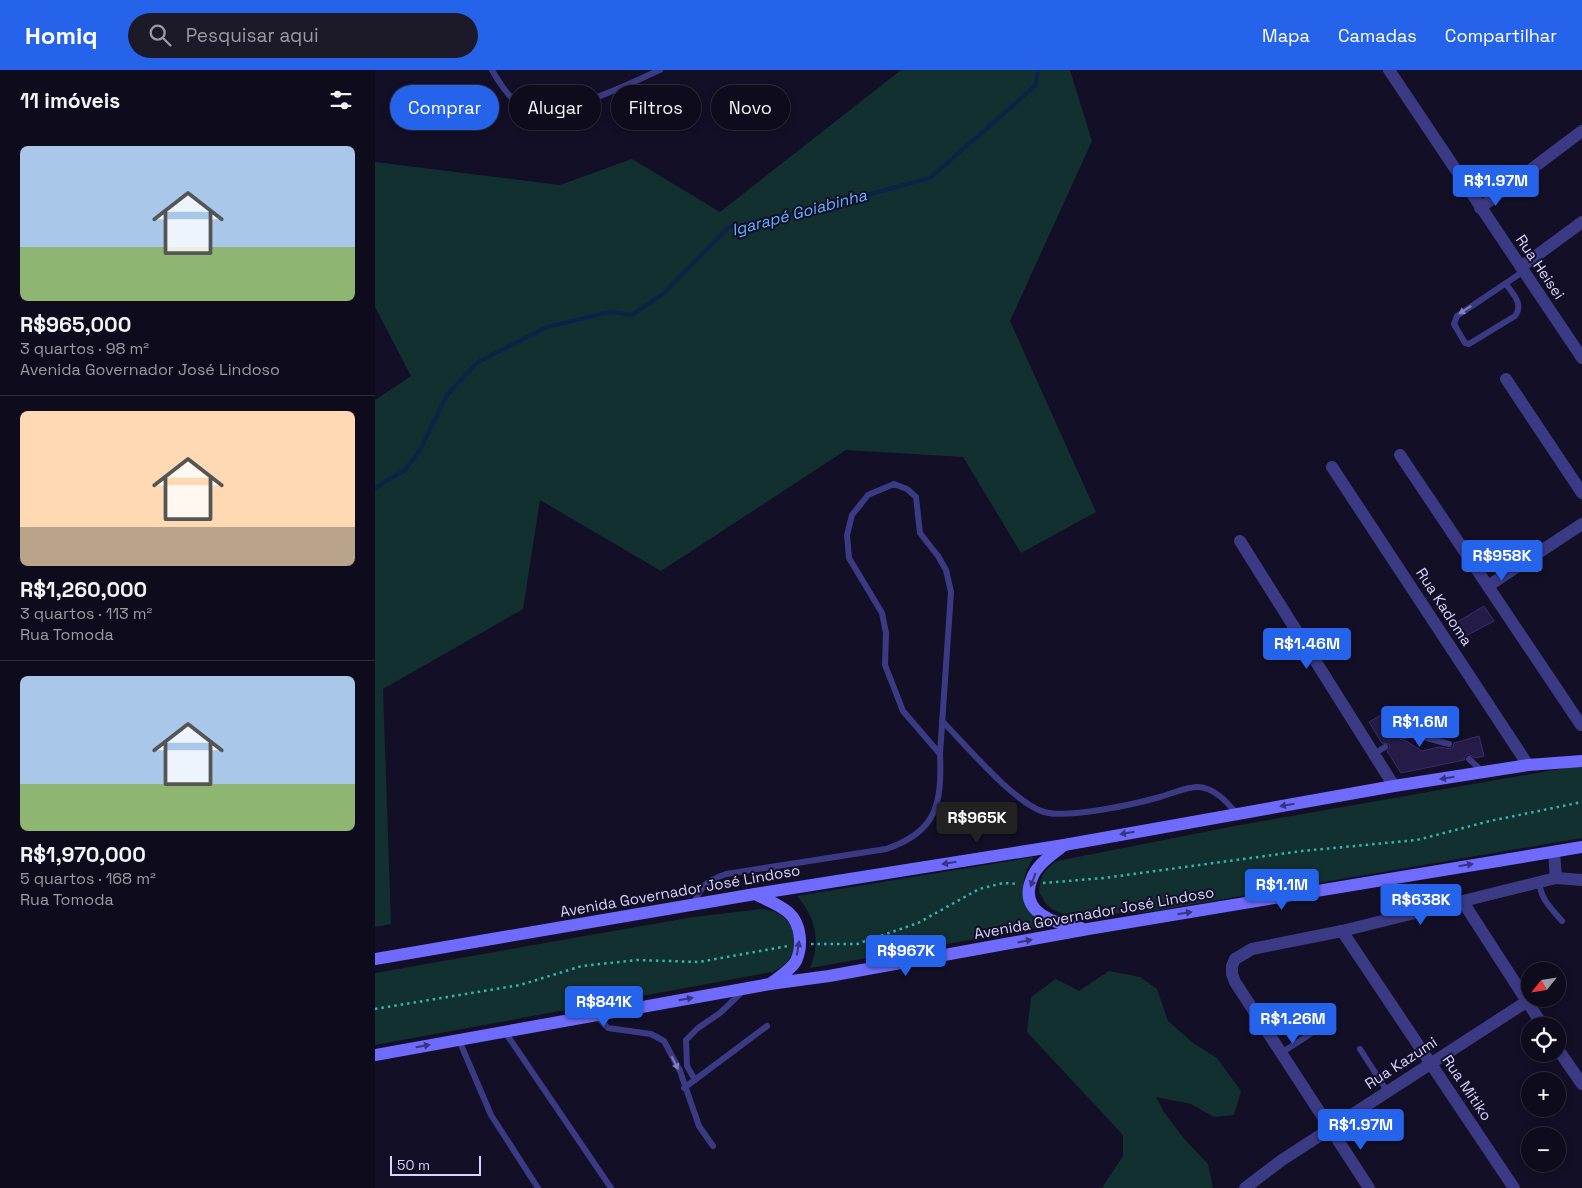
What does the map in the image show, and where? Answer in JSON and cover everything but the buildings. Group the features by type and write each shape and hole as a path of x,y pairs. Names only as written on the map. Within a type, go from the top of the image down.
{"main road":[{"name":"Avenida Governador José Lindoso","path":"375,960 755,894 1064,845 1394,786 1528,765 1582,760"},
{"path":"1064,845 1040,866 1031,878 1029,893 1033,906 1043,918 1061,924 1088,929"},
{"name":"Avenida Governador José Lindoso","path":"375,1055 770,984 950,956 1088,929 1581,849"},
{"path":"755,894 778,905 791,914 799,931 800,944 795,962 770,984"}],"street":[{"name":"Rua Heisei","path":"1389,70 1582,358"},
{"path":"1480,208 1582,131"},
{"path":"1522,269 1582,222"},
{"path":"1506,379 1582,493"},
{"path":"1399,455 1581,725"},
{"name":"Rua Kadoma","path":"1332,467 1528,765"},
{"path":"1488,586 1582,524"},
{"path":"1240,542 1380,750 1394,786"},
{"path":"1555,852 1556,878"},
{"path":"1369,1188 1232,974 1232,966 1235,960 1253,949 1463,902 1539,881 1556,878 1582,880"},
{"path":"1463,902 1521,994"},
{"name":"Rua Mitiko","path":"1342,930 1514,1188"},
{"name":"Rua Kazumi","path":"1245,1188 1282,1160 1430,1062 1521,1005"},
{"path":"1566,1061 1582,1084"}],"lane":[{"path":"492,70 498,81 518,103 538,109 584,103 661,70"},
{"path":"1506,284 1518,300 1518,312 1515,316 1473,343 1465,343 1454,324 1455,318 1506,284 1522,269"},
{"path":"693,905 701,888 711,879 726,874 886,849 904,843 930,822 938,796 941,774 940,754 951,592 942,563 920,533 916,497 907,489 894,484 868,495 851,515 847,536 849,558 882,613 886,633 885,664 903,711 940,754"},
{"path":"942,721 1012,793 1026,804 1044,812 1068,814 1138,804 1197,787 1213,792 1223,798 1237,814"},
{"path":"1404,736 1412,734 1449,744"},
{"path":"1469,759 1483,772"},
{"path":"1539,881 1540,893 1562,921"},
{"path":"695,1080 687,1066 686,1040 698,1028 721,1014 746,989"},
{"path":"595,1016 608,1028 651,1034 664,1041 680,1071 684,1088 699,1126 713,1146"},
{"path":"1281,1052 1329,1022"},
{"path":"684,1088 767,1026"},
{"path":"505,1032 611,1188"},
{"path":"459,1040 491,1115 538,1188"},
{"path":"1360,1049 1387,1091"}],"path":[{"path":"375,1009 520,985 583,966 637,960 699,962 800,944 857,944 918,923 979,889 1003,883 1031,884 1104,878 1302,851 1417,840 1490,821 1582,802"}],"green space":[{"path":"901,70 1070,70 1092,141 1010,321 1096,512 1021,553 963,457 846,450 661,571 540,500 523,609 383,689 391,924 375,927 375,400 411,376 375,307 375,162 560,185 632,159 720,212"},
{"path":"1582,765 1582,838 1148,912 1067,916 1046,904 1039,892 1040,882 1045,871 1055,862 1062,860 1240,825"},
{"path":"1034,857 1025,875 1024,894 1030,911 1043,927 810,968 815,948 815,930 809,913 797,896"},
{"path":"762,909 775,912 785,918 794,936 794,947 791,957 772,972 375,1045 375,973 693,917"},
{"path":"1109,971 1140,977 1157,989 1168,1021 1193,1043 1217,1058 1241,1091 1234,1115 1214,1117 1191,1104 1156,1097 1164,1112 1185,1140 1208,1164 1213,1188 1102,1188 1123,1156 1123,1135 1027,1032 1031,997 1056,979 1079,991"}],"waterway":[{"name":"Igarapé Goiabinha","path":"375,488 405,470 421,448 447,395 478,362 547,327 610,312 632,315 663,294 728,228 819,208 930,178 1036,85 1038,70"}]}
